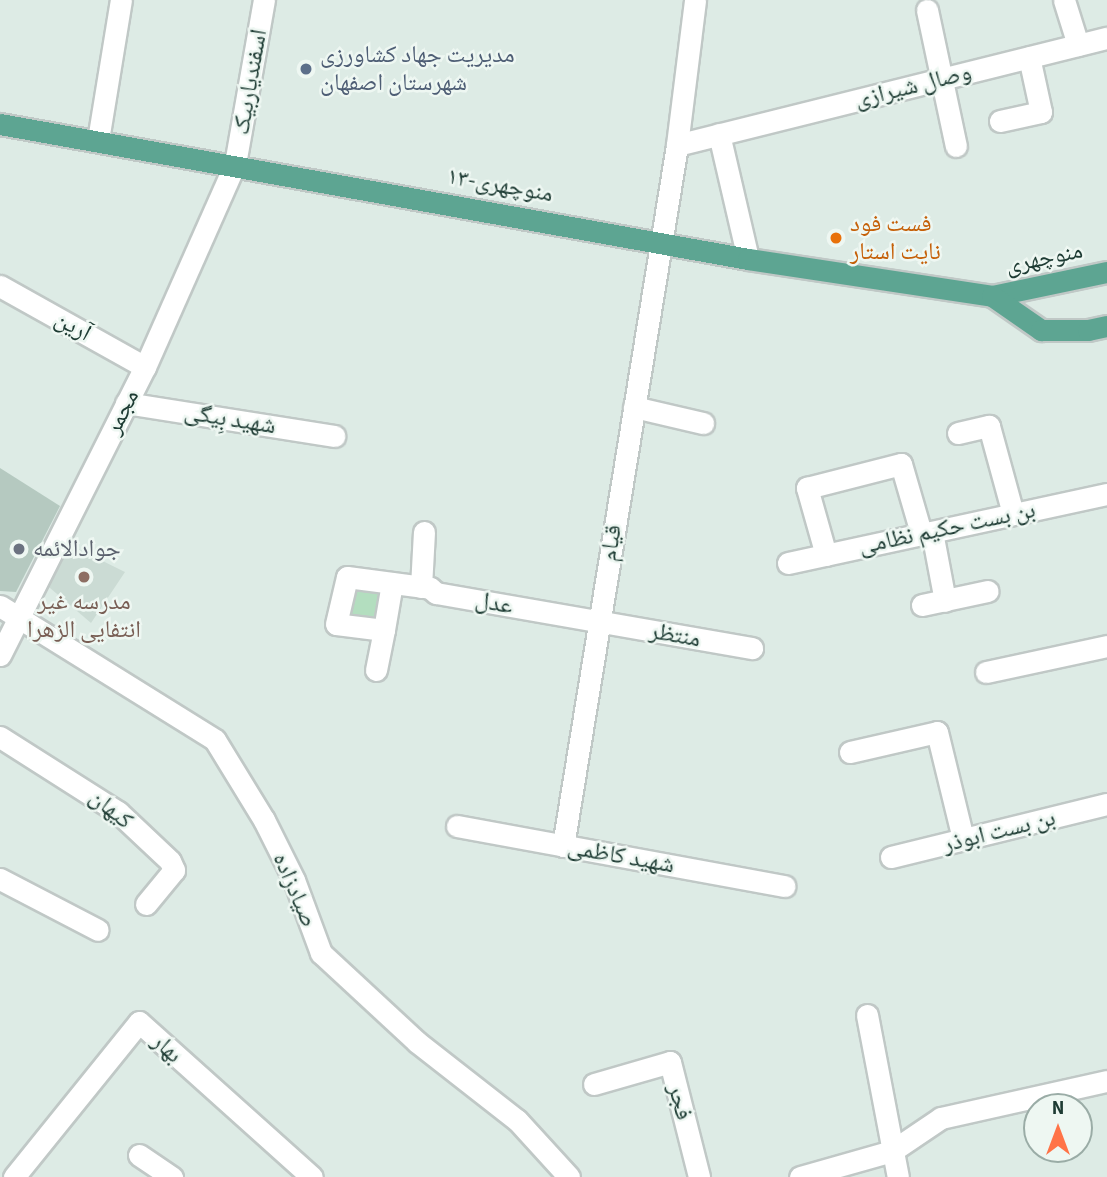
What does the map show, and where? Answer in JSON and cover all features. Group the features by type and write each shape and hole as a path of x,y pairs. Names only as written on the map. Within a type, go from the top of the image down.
{"main road":[{"name":"۱۳-منوچهری","path":"0,124 661,240 748,259 992,296"},
{"name":"منوچهری","path":"992,296 1107,272"},
{"path":"992,296 1041,330 1088,330 1107,326"}],"street":[{"path":"98,140 121,0"},
{"name":"اسفندیاربیک","path":"235,164 264,0"},
{"path":"661,240 677,145 695,0"},
{"path":"1064,0 1077,45"},
{"path":"928,10 956,146"},
{"name":"وصال شیرازی","path":"677,145 1107,38"},
{"path":"1000,121 1041,112 1029,57"},
{"path":"719,134 748,259"},
{"name":"مجمر","path":"0,656 10,610 127,403 235,164"},
{"name":"قیام","path":"563,846 661,240"},
{"name":"آرین","path":"0,286 145,367"},
{"name":"شهید بِیگی","path":"127,403 334,436"},
{"path":"634,407 704,423"},
{"path":"958,433 989,426 1013,514"},
{"path":"826,555 807,488 901,464 926,533 944,601"},
{"name":"بن بست حکیم نظامی","path":"788,563 1107,494"},
{"path":"421,587 424,532"},
{"name":"عدل","path":"384,630 336,624 347,577 421,587 436,593 598,622"},
{"path":"376,670 392,583"},
{"path":"922,606 988,591"},
{"name":"صیادزاده","path":"10,610 215,740 270,832 294,880 321,953 417,1042 517,1120 569,1177"},
{"name":"منتظر","path":"598,622 752,648"},
{"path":"986,672 1107,646"},
{"path":"850,752 937,732 963,839"},
{"name":"کیهان","path":"0,737 118,812 170,861 174,870 146,904"},
{"name":"بن بست ابوذر","path":"891,857 1107,804"},
{"name":"شهید کاظمی","path":"457,826 785,886"},
{"path":"0,879 98,930"},
{"path":"867,1015 898,1177"},
{"name":"بهار","path":"14,1177 139,1022 313,1177"},
{"name":"فجر","path":"594,1084 670,1062 699,1177"},
{"path":"800,1177 892,1151 941,1118 1107,1081"},
{"path":"139,1155 172,1177"}],"shaded area":[{"name":"مدرسه غیر انتفایی الزهرا","path":"62,541 125,572 91,623 43,582"}],"green space":[{"path":"352,583 384,588 378,621 344,618"}],"building":[{"name":"جوادالائمه","path":"0,468 60,506 16,592 0,591"}],"place":[{"name":"مدیریت جهاد کشاورزی شهرستان اصفهان","path":"306,69"},
{"name":"فست فود نایت استار","path":"836,238"},
{"name":"جوادالائمه","path":"19,549"},
{"name":"مدرسه غیر انتفایی الزهرا","path":"84,577"}]}
